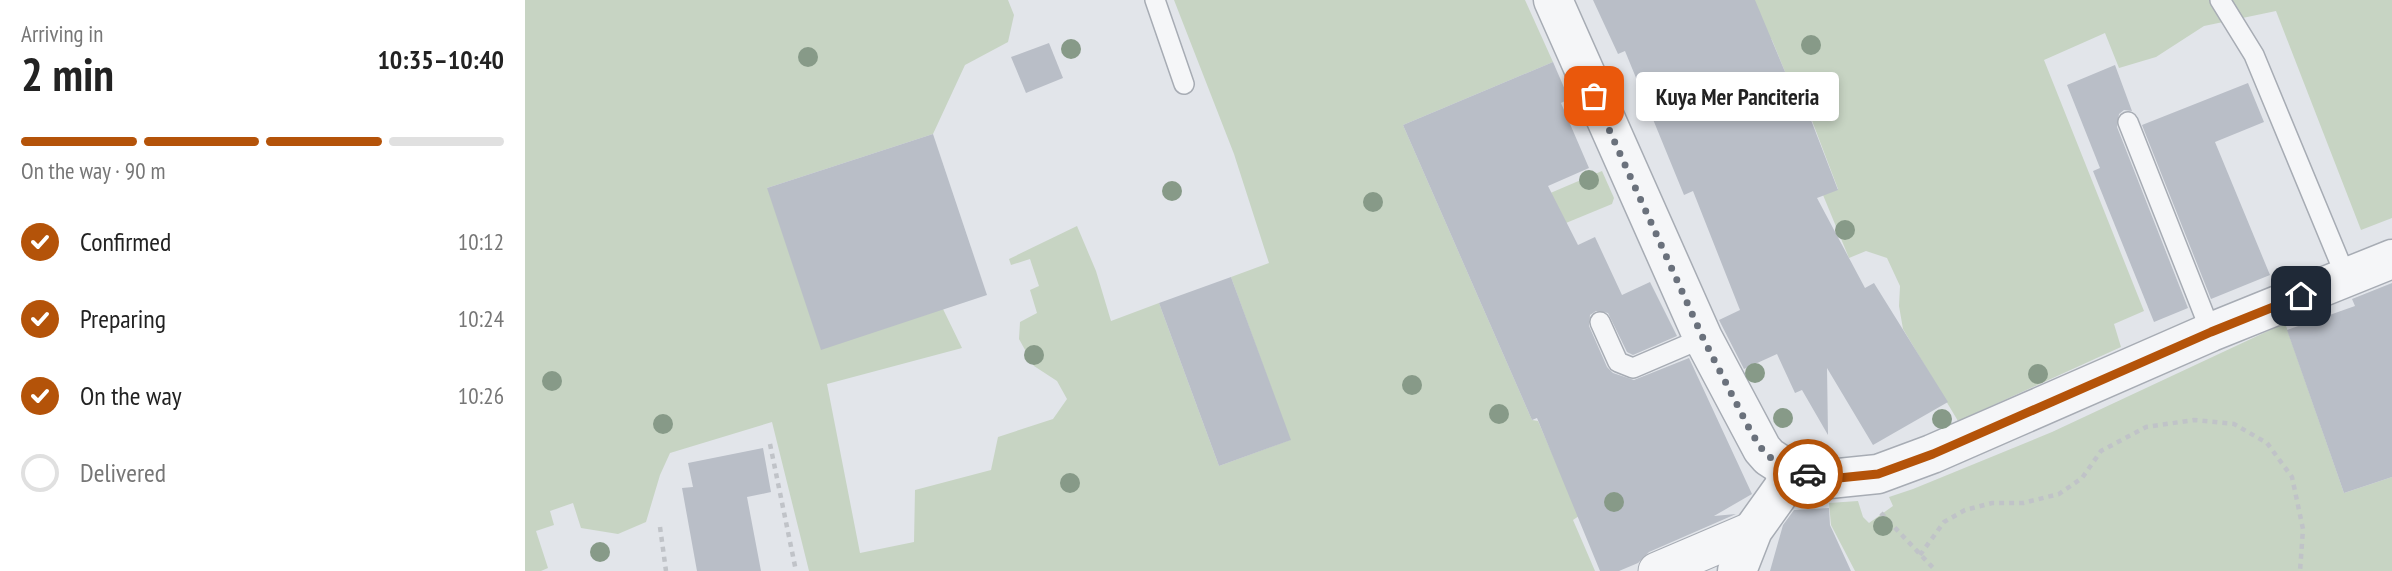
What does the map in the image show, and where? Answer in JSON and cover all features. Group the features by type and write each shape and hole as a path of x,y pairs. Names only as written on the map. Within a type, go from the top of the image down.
{"street":[{"path":"1553,0 1703,338 1762,449 1789,470 1829,479 1878,474 1933,454 2211,332 2392,259"},
{"path":"1737,571 1753,530 1783,488 1789,470"},
{"path":"1657,571 1753,530"}],"lane":[{"path":"1155,0 1184,84"},
{"path":"2220,0 2254,55 2346,277"},
{"path":"2128,122 2211,332"},
{"path":"1600,322 1618,362 1633,368 1703,338"}],"path":[{"path":"1920,555 1944,522 1965,510 1992,503 2023,503 2059,494 2081,478 2101,451 2146,427 2194,420 2234,424 2267,443 2292,477 2303,530 2300,571"},
{"path":"770,444 796,571"},
{"path":"1878,474 1877,499 1881,515 1936,571"},
{"path":"660,527 666,571"}],"green space":[{"path":"525,0 1008,0 1014,15 1008,42 965,65 933,134 767,188 943,309 962,348 827,384 860,553 914,542 915,490 991,470 998,437 1053,419 1067,399 1057,381 1034,366 1019,339 1020,322 1037,313 1030,290 1039,286 1030,259 1011,265 1009,259 1077,226 1096,271 1111,321 1159,303 1219,466 1290,440 1231,277 1269,263 1234,154 1174,0 1525,0 1553,62 1403,125 1532,420 1538,421 1579,516 1573,520 1595,571 809,571 772,422 670,453 660,475 646,522 618,534 581,528 573,503 550,511 554,525 536,531 548,568 525,571"},
{"path":"1737,0 2392,0 2392,218 2361,230 2276,11 2204,26 2156,57 2119,68 2105,33 2044,60 2144,311 2114,324 2121,347 1958,421 1903,329 1899,306 1900,286 1887,258 1866,251 1849,258 1823,195 1838,189 1795,76 1788,79 1772,40"},
{"path":"1602,171 1614,198 1612,204 1549,230 1534,200"},
{"path":"2285,323 2344,493 2392,477 2392,571 1855,571 1831,525 1829,503 1858,501 1863,517 1869,523 1893,506 1889,497 2052,432"}],"building":[{"path":"1593,0 1755,0 1788,79 1794,76 1838,190 1817,198 1865,288 1874,283 1948,402 1873,445 1827,368 1828,435 1802,390 1795,393 1777,354 1744,369 1719,320 1740,310 1693,191 1684,195 1625,51 1618,54"},
{"path":"1049,43 1063,78 1026,93 1011,57"},
{"path":"1553,62 1569,99 1561,103 1589,168 1548,186 1578,245 1595,237 1622,295 1650,282 1677,336 1633,355 1627,352 1608,313 1596,311 1590,315 1589,326 1607,367 1613,373 1634,380 1689,358 1752,494 1714,516 1736,514 1649,552 1638,563 1619,571 1600,571 1537,418 1532,420 1403,125"},
{"path":"2115,65 2132,111 2124,110 2119,114 2117,127 2188,308 2154,322 2093,171 2100,168 2067,85"},
{"path":"2248,83 2264,122 2215,142 2270,275 2211,299 2142,125"},
{"path":"933,134 987,295 821,350 767,188"},
{"path":"1231,277 1291,440 1219,466 1159,303"},
{"path":"2392,283 2392,477 2344,493 2287,330 2355,306 2352,299"},
{"path":"763,448 771,492 747,497 761,571 697,571 682,488 693,487 688,463"},
{"path":"1829,508 1830,525 1851,571 1770,571 1783,525 1794,510"}],"way so far":[{"path":"1594,96 1703,338 1751,432 1762,449 1777,464 1808,474"}],"place":[{"name":"Kuya Mer Panciteria","path":"1594,96"}],"route":[{"path":"1808,474 1829,479 1878,474 2002,425 2211,332 2301,296"}]}
